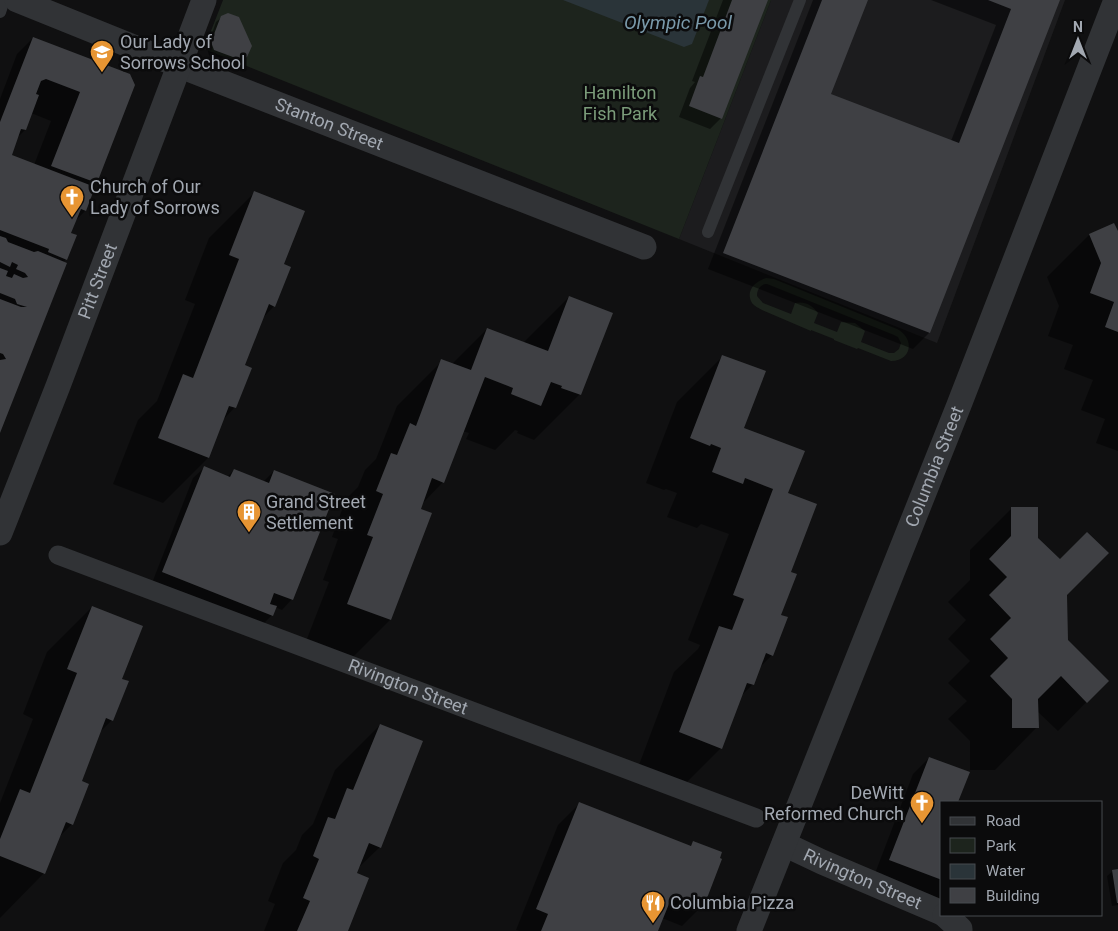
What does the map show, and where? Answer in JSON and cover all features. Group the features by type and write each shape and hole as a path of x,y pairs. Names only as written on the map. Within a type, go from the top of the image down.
{"street":[{"name":"Stanton Street","path":"17,0 644,246"},
{"name":"Pitt Street","path":"0,533 204,0"},
{"name":"Columbia Street","path":"749,931 959,405 1116,0"},
{"name":"Rivington Street","path":"58,555 756,818"},
{"name":"Rivington Street","path":"784,844 940,913"},
{"name":"Rivington Street","path":"945,916 960,931"}],"lane":[{"path":"0,12 4,0"},
{"path":"708,232 800,0"}],"shaded area":[{"path":"771,0 1065,0 937,343 679,239"}],"green space":[{"name":"Hamilton Fish Park","path":"223,0 771,0 679,239 204,49"},
{"path":"762,279 774,279 897,329 907,338 909,348 907,353 898,360 891,361 811,331 762,310 752,303 750,291","holes":["767,284 898,337 901,343 899,349 894,353 889,353 861,342 865,331 855,323 841,322 837,332 814,323 818,313 808,304 795,303 791,314 763,303 757,296 759,288"]}],"water":[{"name":"Olympic Pool","path":"563,0 709,0 692,44 684,47"}],"building":[{"path":"732,0 768,0 722,119 689,106 700,76 703,77"},
{"path":"822,0 868,0 831,94 959,143 1011,9 988,0 1060,0 930,333 723,253"},
{"path":"228,13 239,17 252,46 247,57 241,60 214,50 211,42 221,16"},
{"path":"33,37 130,74 135,85 97,183 51,166 80,92 46,79 41,81 36,94 39,95 26,130 21,129 12,155 95,187 86,211 81,209 71,233 77,235 67,260 48,252 49,249 0,230 0,122"},
{"path":"254,191 305,211 284,264 291,267 275,307 269,304 245,365 252,368 236,408 229,406 209,458 158,438 183,374 193,378 239,259 229,255"},
{"path":"1114,223 1118,231 1118,332 1105,327 1114,302 1090,293 1101,263 1089,234"},
{"path":"0,236 6,238 8,242 34,252 38,251 67,263 0,433 0,360 6,359 0,353 0,299 21,307 27,307 17,304 15,299 0,293 0,268 8,271 6,276 12,278 14,274 23,278 28,277 25,273 16,269 18,265 12,262 10,267 0,262"},
{"path":"569,296 613,313 581,395 561,388 562,386 551,382 541,406 511,394 513,388 485,377 444,483 432,478 421,509 432,513 391,620 347,604 373,537 367,535 383,494 376,491 391,453 397,455 410,423 416,426 441,359 471,370 487,328 548,351"},
{"path":"722,355 766,371 744,428 805,451 788,493 817,504 791,572 797,574 781,615 788,617 773,656 766,653 754,685 747,683 722,749 679,732 719,626 732,630 744,599 733,595 773,489 745,478 743,484 712,472 721,448 690,438"},
{"name":"Grand Street Settlement","path":"204,466 230,477 234,469 269,483 274,470 335,494 293,600 274,593 270,604 277,606 273,616 162,572"},
{"path":"1011,507 1038,507 1038,538 1060,559 1087,532 1109,553 1067,595 1068,640 1109,681 1087,703 1061,676 1038,699 1039,728 1012,728 1012,699 990,676 1008,658 990,639 1011,618 989,595 1007,577 989,559 1011,536"},
{"path":"92,606 143,626 122,679 129,681 113,721 106,718 82,781 89,784 73,825 66,822 45,874 0,856 0,839 20,789 30,793 77,673 67,669"},
{"path":"380,724 423,741 381,848 369,843 357,873 369,878 348,931 297,931 310,901 303,898 319,859 313,856 328,817 335,819 347,788 353,790"},
{"name":"DeWitt Reformed Church","path":"929,757 970,772 958,801 940,801 940,879 889,860"},
{"path":"579,802 691,846 693,841 722,852 720,858 722,859 704,906 673,894 658,931 541,931 548,914 536,909"},
{"path":"1118,869 1118,903 1117,903 1112,870"}],"place":[{"name":"Our Lady of Sorrows School","path":"102,73"},
{"name":"Church of Our Lady of Sorrows","path":"72,218"},
{"name":"Grand Street Settlement","path":"249,533"},
{"name":"DeWitt Reformed Church","path":"922,824"},
{"name":"Columbia Pizza","path":"653,924"}]}
